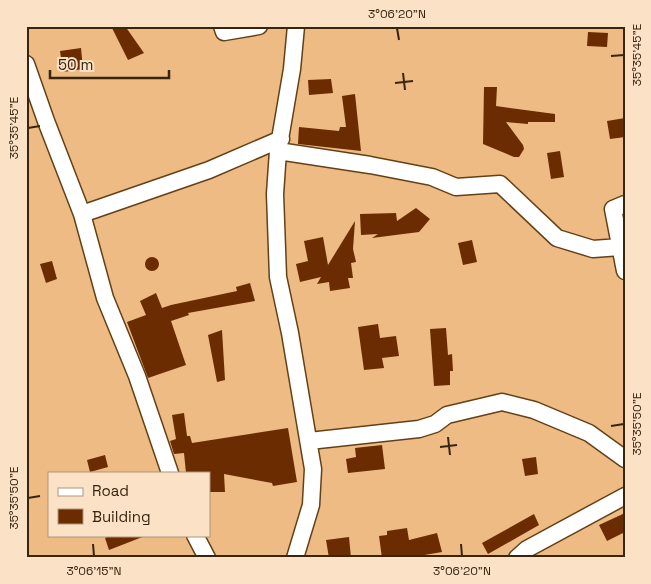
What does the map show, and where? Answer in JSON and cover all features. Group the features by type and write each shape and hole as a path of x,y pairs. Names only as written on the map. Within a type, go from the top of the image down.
{"street":[{"path":"222,26 224,32 258,26"},
{"path":"295,558 311,505 313,469 290,333 278,277 275,194 296,26"},
{"path":"26,64 82,214 105,298 137,376 170,472"},
{"path":"82,214 280,145 432,177 456,187 500,184 558,238 593,249 620,247"},
{"path":"625,204 613,209 625,272"},
{"path":"309,441 419,429 435,424 447,415 502,402 534,410 589,433 625,459"},
{"path":"517,558 527,549 625,496"},
{"path":"196,536 207,558"}],"building":[{"path":"111,26 125,26 144,53 128,60"},
{"path":"588,32 608,33 607,47 587,46"},
{"path":"81,48 83,69 63,72 60,51"},
{"path":"331,79 333,93 309,95 308,80"},
{"path":"484,87 497,87 496,106 555,114 555,122 528,122 528,124 506,122 523,145 524,149 519,157 514,157 483,144"},
{"path":"355,94 361,151 298,144 299,127 339,131 340,127 346,127 342,96"},
{"path":"625,118 625,137 610,139 607,121"},
{"path":"560,151 564,177 551,179 547,153"},
{"path":"416,208 430,219 419,232 372,238 378,234 361,235 360,214 396,213 397,221"},
{"path":"355,221 353,249 356,262 351,263 353,278 348,278 350,288 330,291 329,282 317,284 321,277 300,282 296,264 308,261 304,241 323,237 328,265"},
{"path":"472,240 477,262 463,265 458,243"},
{"path":"152,257 157,259 159,264 157,269 152,271 147,269 145,264 147,259"},
{"path":"52,261 57,279 46,283 40,264"},
{"path":"250,283 255,301 188,313 189,315 171,321 186,365 148,378 127,322 146,315 140,301 156,293 162,308 237,291 236,287"},
{"path":"378,324 380,338 396,336 399,356 382,358 384,368 364,370 358,327"},
{"path":"446,328 448,355 452,354 453,371 450,371 450,385 434,386 430,329"},
{"path":"222,330 225,380 217,382 208,335"},
{"path":"184,413 187,436 190,436 192,443 288,428 297,482 273,486 272,483 224,474 225,492 210,492 210,472 186,472 184,453 174,454 170,441 176,439 172,415"},
{"path":"382,445 385,469 348,473 346,459 356,457 355,448"},
{"path":"105,455 108,467 90,472 87,460"},
{"path":"536,457 538,474 525,476 522,459"},
{"path":"625,513 625,532 607,541 599,525"},
{"path":"534,514 539,525 488,554 482,543"},
{"path":"407,528 409,540 437,533 442,552 407,558 382,558 379,536 387,535 387,531"},
{"path":"110,536 145,536 109,550 105,538"},
{"path":"349,537 351,558 329,558 326,540"}]}
